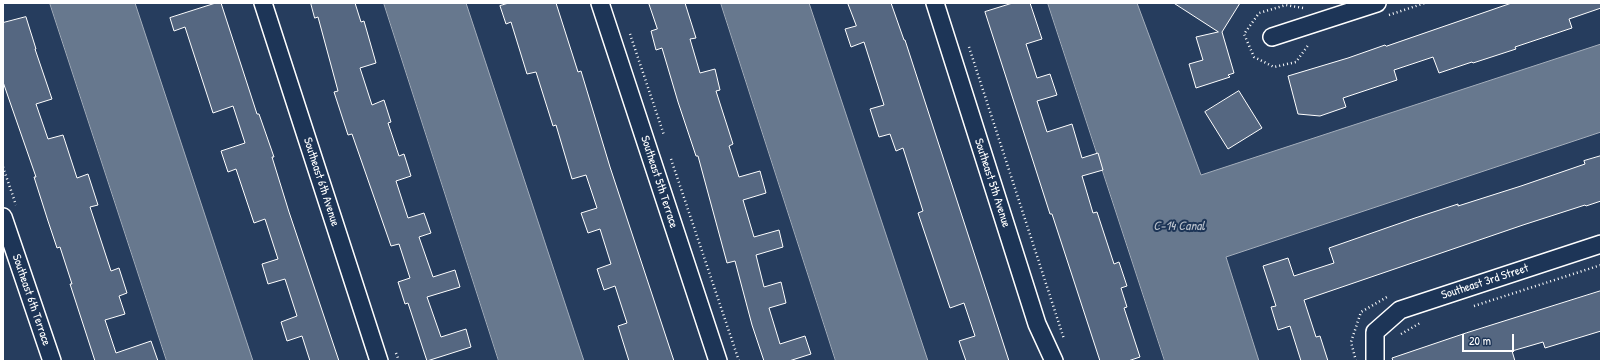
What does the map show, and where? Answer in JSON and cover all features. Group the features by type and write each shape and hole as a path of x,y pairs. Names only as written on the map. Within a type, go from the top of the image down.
{"street":[{"name":"Southeast 6th Avenue","path":"263,3 379,361"},
{"name":"Southeast 5th Terrace","path":"600,3 718,361"},
{"name":"Southeast 5th Avenue","path":"935,3 1037,324 1054,361"},
{"path":"1272,37 1377,3"},
{"name":"Southeast 6th Terrace","path":"3,217 52,361"},
{"name":"Southeast 3rd Street","path":"1375,361 1375,332 1400,310 1601,244"}],"path":[{"path":"629,32 665,140"},
{"path":"967,42 1066,344"},
{"path":"670,154 739,361"},
{"path":"1469,307 1601,265"},
{"path":"1398,335 1420,323 1427,321"}],"water":[{"path":"50,3 135,3 253,361 167,361"},
{"path":"384,3 466,3 584,361 499,361"},
{"path":"721,3 809,3 928,361 836,361"},
{"name":"C-14 Canal","path":"1048,3 1137,3 1201,175 1601,44 1601,132 1226,257 1259,361 1165,361"}],"building":[{"path":"216,3 221,3 257,114 259,114 274,157 272,157 289,212 339,361 310,361 302,336 287,341 281,322 297,316 285,279 268,284 262,264 278,259 265,219 254,223 236,169 228,172 221,151 245,143 233,106 213,113 185,27 174,31 170,18"},
{"path":"311,3 355,3 361,22 364,21 376,63 360,68 372,105 384,100 391,122 388,123 399,156 404,154 411,176 396,181 408,218 424,213 431,233 419,237 433,277 455,270 460,287 427,297 441,337 466,329 471,347 427,361 408,303 405,304 398,282 410,278 399,244 391,246 352,134 348,135 334,92 338,91 318,17 315,18"},
{"path":"509,3 556,3 578,72 581,71 610,167 674,361 629,361 618,326 627,323 615,286 604,290 597,269 611,264 600,229 588,233 581,213 597,208 586,175 572,179 556,125 553,126 536,72 527,74 511,22 506,24 500,6"},
{"path":"649,3 685,3 696,38 690,39 700,73 715,69 720,90 716,91 733,144 729,146 739,177 760,171 766,193 743,200 754,237 779,230 783,247 756,255 764,287 781,282 786,303 769,308 780,344 805,336 811,354 789,361 764,361 752,325 735,261 727,263 698,156 696,156 678,102 662,48 656,50 651,31 657,29"},
{"path":"848,3 891,3 905,40 1009,361 966,361 959,341 975,336 964,303 950,308 918,213 923,211 903,148 896,151 890,134 879,137 870,109 884,105 864,42 851,47 845,29 856,26"},
{"path":"1013,3 1030,3 1042,39 1026,44 1037,78 1050,74 1057,95 1037,101 1047,132 1072,124 1082,158 1098,153 1103,170 1082,176 1093,213 1097,212 1114,264 1119,262 1127,286 1121,288 1127,307 1124,308 1140,357 1128,361 1100,361 1052,214 1050,214 985,12"},
{"path":"1174,3 1240,3 1222,32 1234,73 1228,75 1230,77 1196,88 1189,64 1203,60 1196,37 1218,32"},
{"path":"1512,3 1601,3 1601,8 1569,19 1572,28 1515,47 1516,49 1439,73 1433,57 1394,70 1397,80 1343,98 1346,107 1320,116 1298,114 1288,76 1385,45 1386,46"},
{"path":"26,17 52,99 36,104 48,139 63,135 77,178 88,174 98,205 90,207 111,271 119,268 127,293 119,296 125,314 105,320 116,353 151,341 158,361 95,361 70,284 72,284 60,247 57,248 34,177 36,177 3,82 3,23"},
{"path":"1239,91 1262,128 1228,149 1205,112"},
{"path":"1601,156 1601,201 1523,225 1304,300 1316,337 1320,336 1328,361 1301,361 1290,326 1278,330 1271,307 1276,306 1263,266 1288,258 1294,276 1334,263 1329,248 1458,204 1458,206 1521,186 1585,164 1584,161"},
{"path":"1601,291 1601,331 1545,348 1543,342 1512,351 1515,361 1393,361 1392,358 1466,333"}]}
